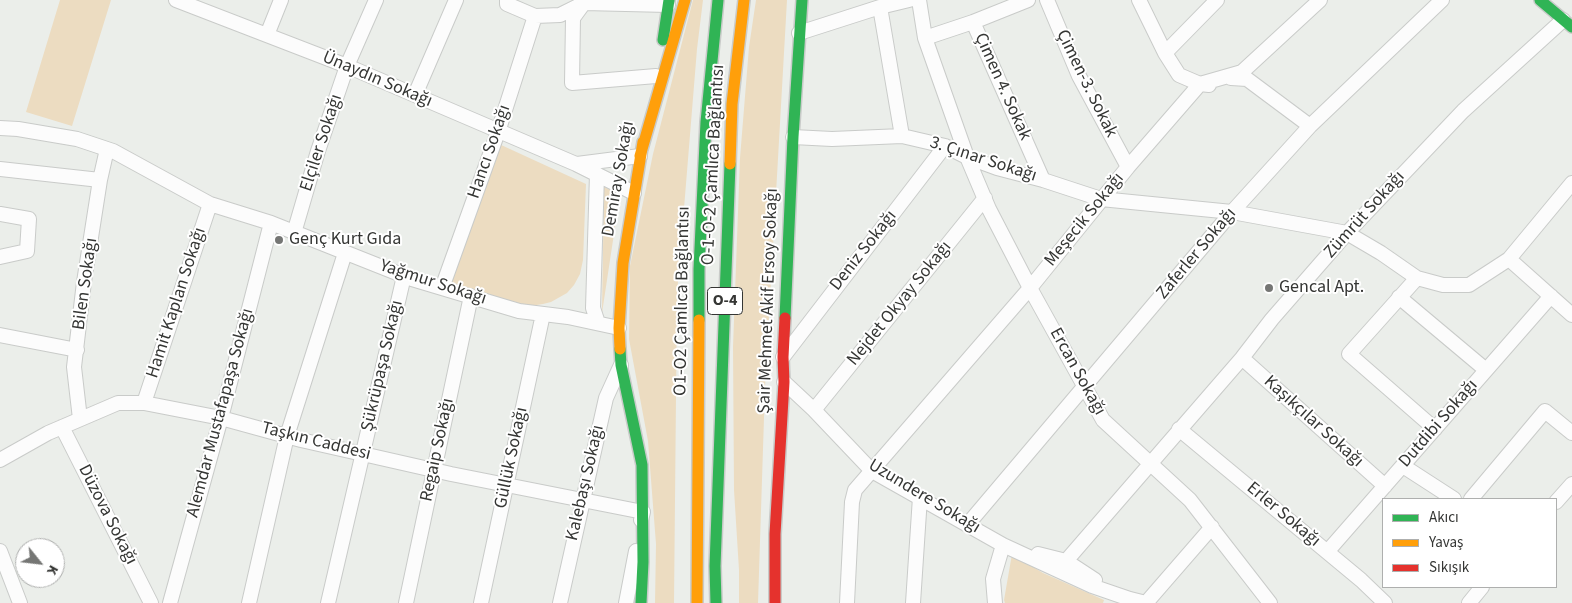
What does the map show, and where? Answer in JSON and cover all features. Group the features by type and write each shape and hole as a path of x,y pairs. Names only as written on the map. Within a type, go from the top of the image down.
{"main road":[{"path":"640,156 685,0"},
{"name":"O1-O2 Çamlıca Bağlantısı","path":"697,603 699,269 706,122 718,0"},
{"name":"O-1-O-2 Çamlıca Bağlantısı","path":"716,603 715,566 732,104 744,0"},
{"name":"Şair Mehmet Akif Ersoy Sokağı","path":"775,603 775,534 784,382 783,357 793,137 802,0"},
{"path":"1540,0 1568,23"},
{"name":"Demiray Sokağı","path":"641,603 643,562 642,465 622,365 619,328 623,263 640,156 669,3"}],"street":[{"name":"Ünaydın Sokağı","path":"176,0 198,4 266,35 347,66 576,164 634,193"},
{"path":"266,35 281,0"},
{"name":"Elçiler Sokağı","path":"294,233 318,151 347,66 376,0"},
{"path":"415,96 456,0"},
{"path":"507,0 508,4 535,16 560,15 584,1 669,3"},
{"path":"799,33 880,7 909,0"},
{"name":"Ercan Sokağı","path":"919,0 925,38 967,157 989,209 1103,420 1190,500 1270,603"},
{"path":"925,38 973,22 1028,0"},
{"name":"Çimen-3. Sokak","path":"1047,0 1079,76 1128,167"},
{"path":"1139,0 1165,53 1179,75 1200,84 1216,85 1234,77 1248,79 1310,126"},
{"path":"1165,53 1217,0"},
{"path":"1200,84 1242,72 1320,0"},
{"name":"Zaferler Sokağı","path":"968,524 1232,212 1310,126 1442,0"},
{"path":"584,1 573,18 572,83 656,76"},
{"path":"880,7 902,136"},
{"name":"Hancı Sokağı","path":"442,288 498,132 535,16"},
{"name":"Çimen 4. Sokak","path":"973,22 1043,180"},
{"name":"Zümrüt Sokağı","path":"1066,561 1347,234 1463,112 1568,23"},
{"name":"Meşecik Sokağı","path":"847,603 852,502 855,490 1030,288 1101,199 1200,84"},
{"name":"Yağmur Sokağı","path":"0,128 18,129 77,139 107,148 210,204 271,223 404,276 519,311 568,317 619,328"},
{"name":"3. Çınar Sokağı","path":"793,137 832,139 902,136 945,146 967,157 997,168 1043,180 1101,199 1232,212 1347,234 1381,253 1417,278 1443,285 1469,285 1509,259 1572,183"},
{"name":"Deniz Sokağı","path":"783,357 945,146"},
{"name":"Bilen Sokağı","path":"80,419 74,367 84,282 107,148"},
{"name":"Ünaydın Sokağı","path":"576,164 640,156"},
{"path":"0,169 100,180"},
{"path":"597,174 593,308 598,323"},
{"name":"Nejdet Okyay Sokağı","path":"814,410 985,198"},
{"name":"Hamit Kaplan Sokağı","path":"144,403 210,204"},
{"path":"0,214 28,219 26,251 0,257"},
{"name":"Alemdar Mustafapaşa Sokağı","path":"170,603 271,223"},
{"path":"249,603 287,436 345,253"},
{"path":"1509,259 1572,315"},
{"name":"Şükrüpaşa Sokağı","path":"328,603 404,276"},
{"path":"1417,278 1349,354 1435,429"},
{"name":"Regaip Sokağı","path":"406,603 471,296"},
{"name":"Dutdibi Sokağı","path":"1327,552 1551,296"},
{"path":"1400,297 1486,370"},
{"name":"Güllük Sokağı","path":"481,603 543,314"},
{"path":"0,335 77,350"},
{"name":"Kaşıkçılar Sokağı","path":"1242,358 1385,486"},
{"name":"Kalebaşı Sokağı","path":"560,603 606,398 622,365"},
{"name":"Uzundere Sokağı","path":"784,382 814,410 872,471 1003,545 1118,599 1146,603"},
{"name":"Taşkın Caddesi","path":"0,460 62,427 118,402 144,403 220,418 287,436 434,470 643,512"},
{"path":"1472,498 1544,411 1572,433"},
{"name":"Düzova Sokağı","path":"62,427 151,603"},
{"name":"Erler Sokağı","path":"1179,429 1361,580 1385,603"},
{"path":"1403,466 1452,498"},
{"path":"1557,501 1572,484"},
{"path":"913,603 920,497"},
{"path":"626,603 643,512"},
{"path":"1146,603 1212,527"},
{"path":"995,603 994,579 1003,545"},
{"name":"Uzundere Sokağı","path":"1003,545 1066,561 1118,599"},
{"path":"0,551 20,603"},
{"path":"1469,603 1481,588"}],"shaded area":[{"path":"60,0 111,0 72,126 26,112"},
{"path":"693,0 703,0 697,49 677,294 674,603 655,603 656,544 648,441 629,339 630,266 653,154"},
{"path":"756,0 787,0 765,387 758,603 739,603 734,490 733,347 740,158 749,47"},
{"path":"499,144 586,184 583,260 580,274 567,293 551,302 530,306 449,287"},
{"path":"604,187 620,194 602,313"},
{"path":"1012,554 1043,573 1104,600 1103,603 1005,603"}],"traffic: fast":[{"path":"663,40 669,0"},
{"path":"699,320 699,269 706,122 718,0"},
{"path":"785,318 793,137 802,0"},
{"path":"1540,0 1572,27"},
{"path":"716,603 715,566 730,164"},
{"path":"620,349 621,365 642,465 643,562 641,603"}],"traffic: slow":[{"path":"640,156 685,0"},
{"path":"730,164 732,104 744,0"},
{"path":"620,349 619,328 623,263 643,142"},
{"path":"697,603 699,320"}],"traffic: jam":[{"path":"775,603 775,534 784,382 785,318"}],"place":[{"name":"Genç Kurt Gıda","path":"279,240"},
{"name":"Gencal Apt.","path":"1269,288"}]}
